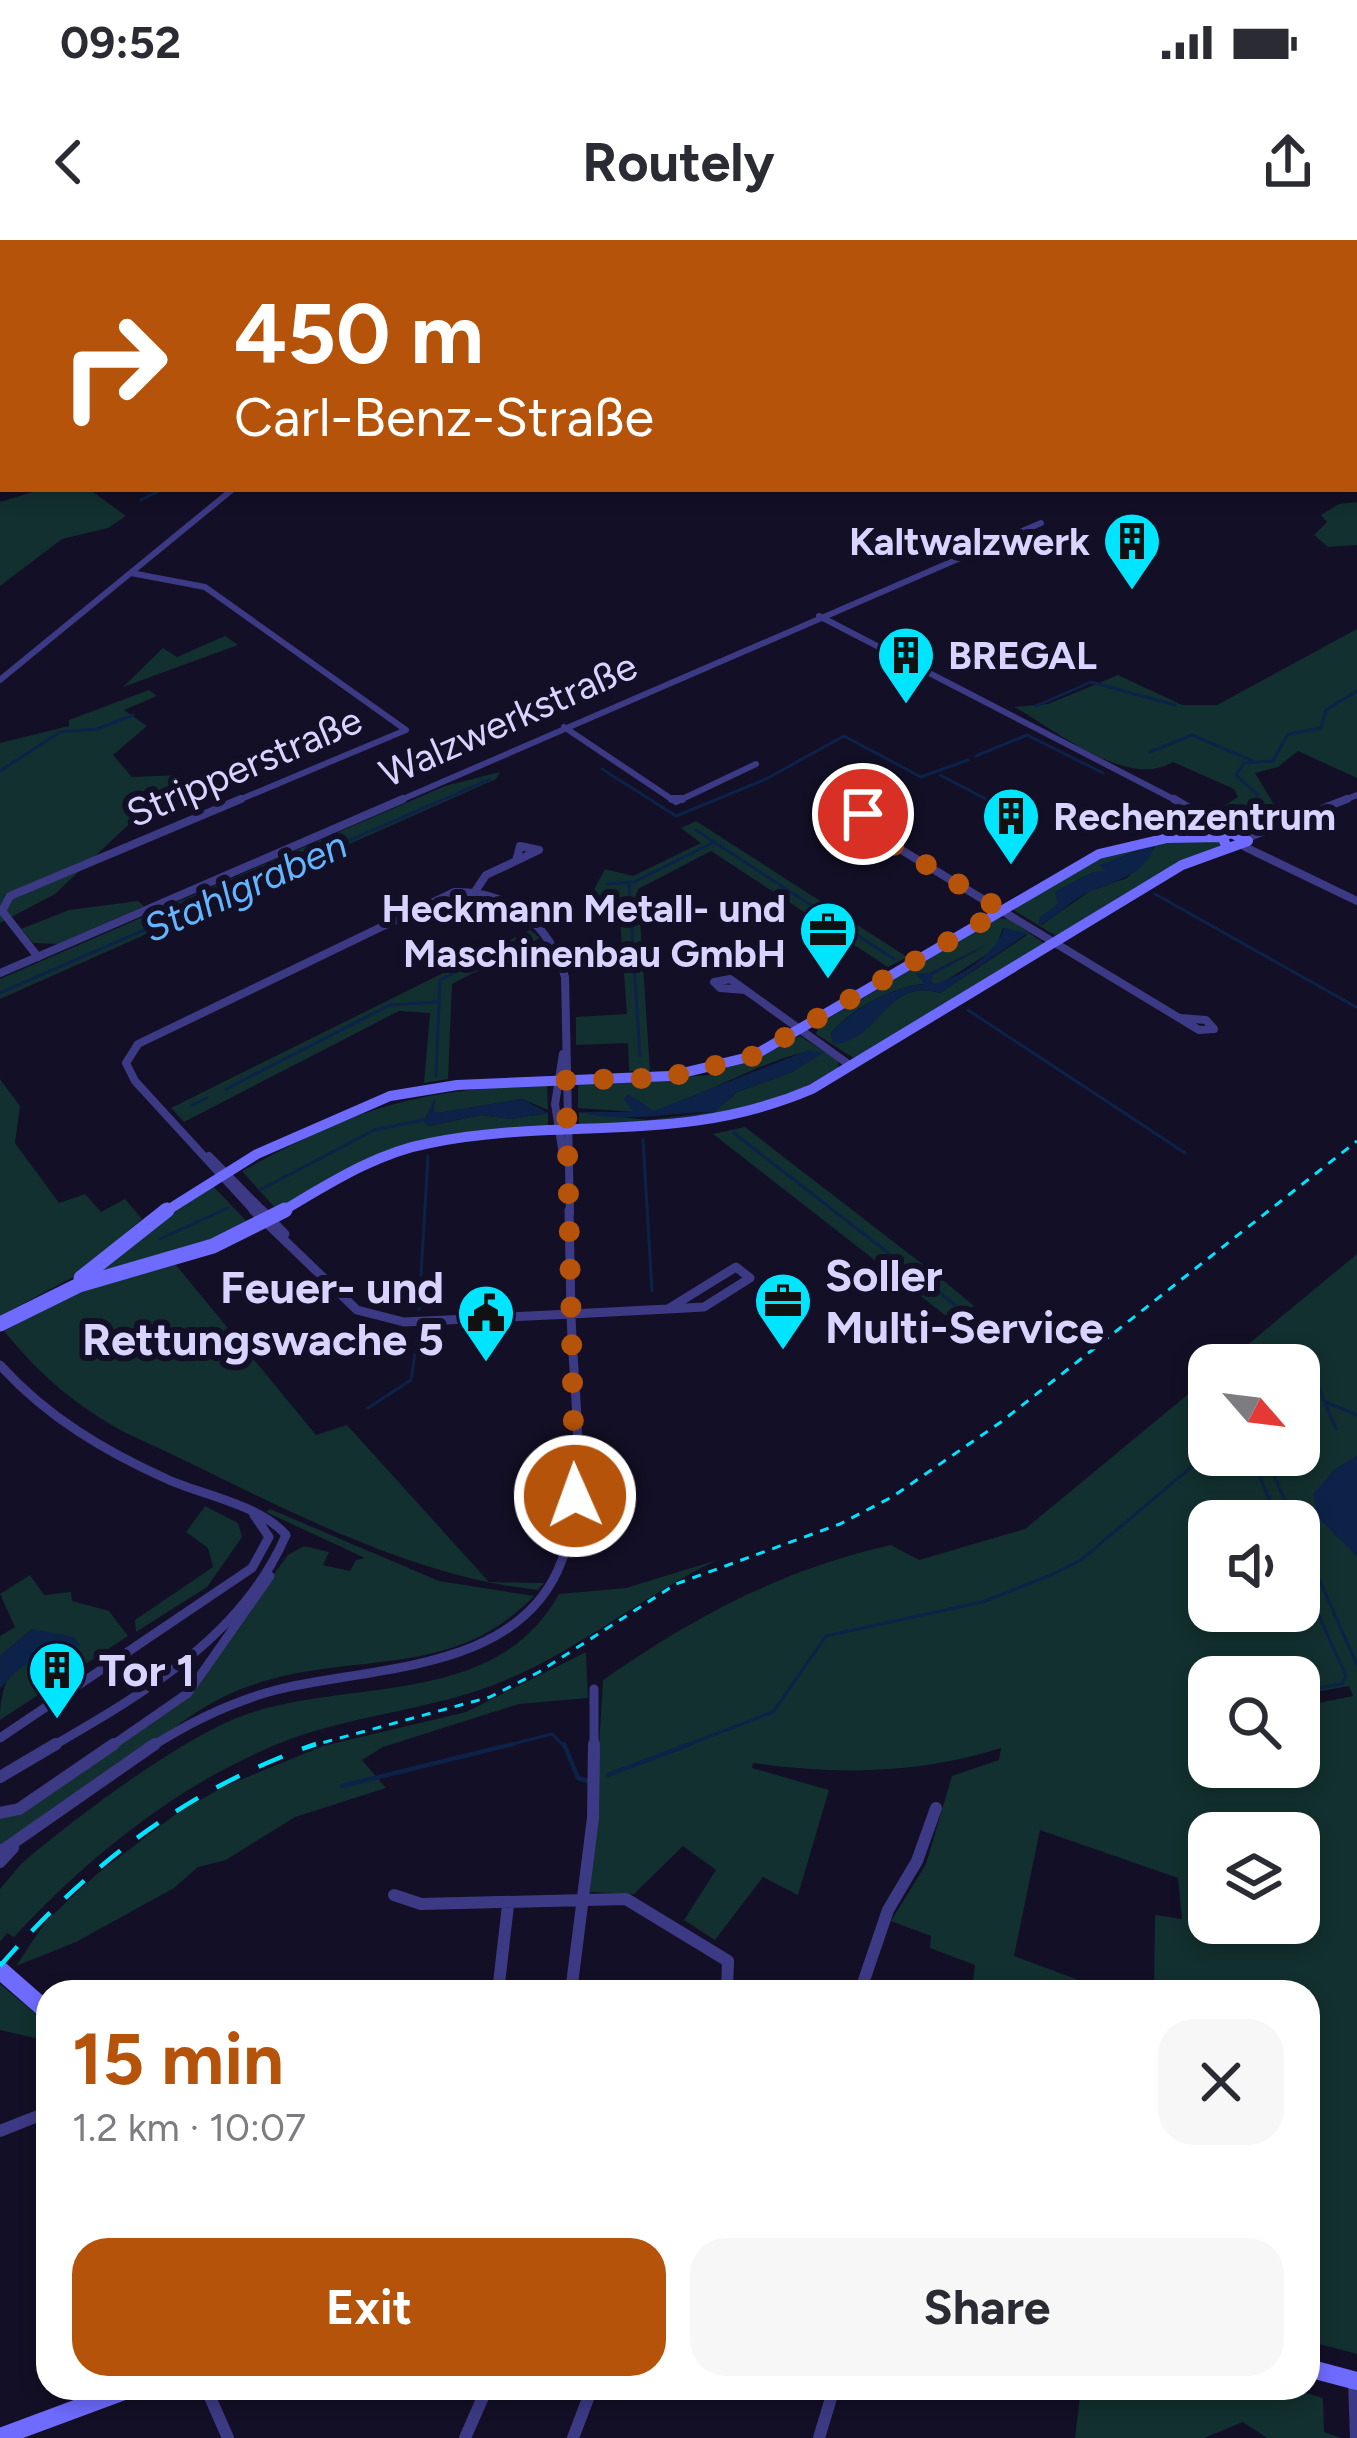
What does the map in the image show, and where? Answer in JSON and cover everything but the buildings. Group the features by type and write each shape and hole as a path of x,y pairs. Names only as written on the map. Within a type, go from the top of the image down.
{"street":[{"path":"0,680 228,492"},
{"name":"Walzwerkstraße","path":"0,973 1041,523"},
{"name":"Stripperstraße","path":"38,957 2,911 10,896 406,730 206,587 131,573"},
{"path":"819,616 1200,812 1233,838 1357,901"},
{"path":"564,728 676,802 756,764"},
{"path":"40,1303 112,1259 178,1202 389,1095 472,1083 694,1074 753,1056 1118,847 1233,838 1270,830 1357,795"},
{"path":"1200,812 1233,838"},
{"path":"870,831 1180,1018"},
{"path":"0,1324 84,1283 202,1251 374,1161 422,1144 679,1129 735,1120 779,1105 1233,838"},
{"path":"476,890 481,879 517,861"},
{"path":"0,1852 216,1709 281,1688 428,1665 483,1643 524,1613 554,1576 574,1523 569,1314 567,1166 561,1134 565,1046 559,953 546,933 506,903 476,890 446,895 138,1044 128,1057 129,1072 344,1300 382,1319 416,1322 569,1314 668,1309 704,1307 749,1278 736,1267 668,1309"},
{"path":"746,990 851,1066"},
{"path":"0,1365 13,1382 75,1431 272,1519 286,1534 261,1594 220,1643 188,1693 19,1810 0,1813"},
{"path":"1,1737 252,1568 268,1546 268,1537 251,1512"},
{"path":"6,1774 97,1710 110,1708 220,1643"},
{"path":"573,1980 596,1781 594,1689"},
{"path":"864,1980 888,1910 917,1861 935,1808"},
{"path":"0,1862 30,1833"},
{"path":"394,1895 421,1904 626,1899 731,1964 729,1980"},
{"path":"499,1980 508,1905"},
{"path":"0,1970 36,2002"},
{"path":"0,2132 36,2117"},
{"path":"1320,2371 1355,2381 1356,2432"},
{"path":"0,2437 100,2400"},
{"path":"211,2400 227,2438"},
{"path":"465,2438 482,2400"},
{"path":"573,2438 587,2400"},
{"path":"819,2438 830,2400"}],"green space":[{"path":"32,492 93,492 126,516 108,528 62,539 0,586 0,502"},
{"path":"1357,502 1357,545 1328,547 1314,535 1327,522 1321,515 1339,504"},
{"path":"1357,629 1357,778 1298,751 1278,767 1255,773 1282,818 1253,826 1227,825 1210,815 1238,797 1234,789 1173,762 1155,769 1114,763 1014,707 1048,704 1118,675 1182,705 1217,705"},
{"path":"225,636 238,645 123,687 163,648 177,657"},
{"path":"149,690 157,696 124,710 147,726 113,755 132,777 181,775 55,894 0,923 0,743 69,726 69,720"},
{"path":"500,772 496,779 0,999 0,979 445,786"},
{"path":"696,821 907,957 888,967 711,851 638,889 650,1071 629,1071 628,1043 576,1045 576,1017 627,1014 619,906 588,901 605,869 633,876 701,843 681,828"},
{"path":"1217,838 1223,846 1056,936 1013,910 1101,856 1130,846","holes":["1155,847 1127,878 1090,891 1040,926 1060,901 1055,892 1093,872 1116,873 1104,864"]},
{"path":"138,901 144,906 58,944 33,943 21,929 69,910"},
{"path":"998,918 1009,919 1045,944 855,1059 816,1034 819,1024","holes":["1003,928 1027,935 940,993 908,993 862,1030 834,1043 831,1033 861,1008 900,989 925,984 916,973 930,973 987,944 929,975 932,985 942,983 995,949"]},
{"path":"530,930 540,938 452,984 448,1079 424,1083 430,1013 399,1011 184,1122 171,1108"},
{"path":"800,1036 838,1061 839,1068 767,1107 579,1130 579,1112 647,1120 714,1112 737,1092 792,1072 817,1053 785,1058 654,1111 631,1104 635,1112 578,1108 578,1084 709,1075"},
{"path":"0,1079 20,1106 15,1143 59,1203 85,1194 101,1212 125,1199 142,1219 77,1275 0,1316"},
{"path":"547,1085 548,1110 522,1099 438,1113 433,1112 435,1099 424,1121 429,1126 481,1115 511,1119 548,1113 548,1132 416,1144 276,1209 242,1171 321,1131 388,1106 459,1092"},
{"path":"745,1127 974,1306 954,1322 713,1134"},
{"path":"213,1186 251,1226 105,1274 102,1270 174,1209"},
{"path":"1357,1254 1357,1456 1333,1471 1320,1515 1320,1500 1188,1500 1188,1632 1320,1632 1320,1519 1357,1556 1357,2354 1320,2344 1320,1980 1154,1980 1155,1915 1182,1919 1178,1878 1040,1830 1014,1956 1079,1980 973,1980 975,1965 930,1948 931,1936 891,1921 926,1864 952,1776 999,1760 1001,1748 939,1763 878,1770 753,1763 752,1768 829,1790 798,1895 763,1877 715,1940 684,1920 716,1870 683,1846 634,1894 590,1892 603,1680 705,1616 813,1567 891,1545 919,1560 1025,1529 1188,1394 1188,1476 1320,1476 1320,1344 1248,1344"},
{"path":"176,1265 316,1435 347,1425 489,1582 431,1567 327,1528 126,1433 60,1388 4,1331 79,1290"},
{"path":"205,1506 238,1523 242,1537 207,1587 136,1632 135,1620 213,1567 208,1548 186,1532"},
{"path":"270,1509 439,1581 534,1596 501,1624 467,1642 396,1660 283,1676 229,1694 0,1848 0,1816 177,1706 288,1555 304,1546 329,1552 323,1565 350,1571 356,1560 365,1558 266,1512"},
{"path":"717,1560 557,1655 501,1682 314,1731 212,1776 106,1849 14,1937 7,1933 0,1942 0,1889 21,1864 123,1785 208,1731 276,1706 455,1674 495,1658 530,1632 559,1594 626,1588"},
{"path":"30,1575 44,1595 71,1592 72,1601 109,1611 128,1636 0,1720 3,1691 14,1670 33,1659 63,1656 32,1629 0,1656 0,1636 15,1627 0,1594"},
{"path":"489,1582 544,1583 538,1590"},
{"path":"586,1652 588,1698 519,1704 383,1747 362,1760 386,1788 295,1817 226,1860 198,1867 174,1888 76,1942 16,1966 46,1921 97,1874 176,1814 223,1787 323,1746 466,1712"},
{"path":"0,1984 36,2014 36,2038 0,2030"},
{"path":"1320,2397 1324,2432 1341,2438 1267,2438 1243,2422 1204,2438 1075,2438 1080,2400"}],"water":[{"path":"1154,845 1134,872 1078,898 1038,925 1040,917 1058,904 1055,892 1093,872 1107,871 1099,865"},
{"path":"1004,928 1028,933 940,993 907,994 862,1033 833,1044 831,1033 861,1008 900,989 925,984 915,973 930,973 990,944 933,975 931,984 964,972 985,956"},
{"path":"809,1050 823,1053 792,1072 737,1092 714,1112 630,1117 579,1112 634,1112 624,1099 628,1094 654,1111"},
{"path":"435,1098 433,1111 438,1113 522,1099 548,1113 511,1119 480,1115 428,1126 424,1122"},
{"path":"1357,1456 1357,1556 1320,1519 1320,1500 1314,1500 1313,1495 1334,1470"},
{"path":"32,1629 74,1637 80,1645 32,1661 0,1689 0,1656"}],"waterway":[{"path":"141,500 157,492"},
{"path":"1036,706 1091,682 1175,705"},
{"path":"1221,822 1245,814 1256,801 1258,795 1236,775 1244,763 1273,761 1288,734 1321,728 1326,710 1357,691"},
{"path":"0,771 60,732 97,729 133,715"},
{"name":"Stahlgraben","path":"976,756 1027,735 1103,773"},
{"name":"Stahlgraben","path":"1150,752 1192,735 1253,761"},
{"name":"Stahlgraben","path":"602,769 676,816 766,779 844,736 921,777 968,760"},
{"path":"940,775 1037,826"},
{"name":"Stahlgraben","path":"0,993 490,779"},
{"path":"1155,831 1167,819 1201,826"},
{"path":"696,830 714,842"},
{"path":"607,884 634,882 714,842"},
{"path":"714,842 894,959"},
{"path":"629,885 640,1056"},
{"path":"1155,894 1356,1007"},
{"path":"436,1076 440,980 524,937"},
{"path":"226,1089 390,1005 436,1002"},
{"path":"968,1010 1185,1153"},
{"path":"192,1105 207,1098"},
{"path":"260,1190 374,1130 428,1119"},
{"path":"734,1133 955,1305"},
{"path":"643,1140 652,1291"},
{"path":"419,1310 428,1156"},
{"path":"160,1239 228,1208"},
{"path":"368,1408 411,1380 418,1334"},
{"path":"1320,1391 1336,1429"},
{"path":"1326,1402 1357,1415"},
{"path":"682,1747 773,1712 826,1636 982,1602 1049,1576 1081,1560 1188,1470"},
{"path":"1260,1476 1269,1500"},
{"path":"1274,1476 1285,1500"},
{"path":"1320,1581 1357,1665"},
{"path":"1320,1618 1346,1676 1342,1684 1320,1688"},
{"path":"507,1746 552,1734 565,1747"},
{"path":"507,1746 513,1744"},
{"path":"564,1744 578,1778 588,1781"},
{"path":"608,1775 690,1744"},
{"path":"342,1786 507,1746"},
{"path":"501,1747 507,1746"}],"railway":[{"path":"311,1746 490,1697 539,1672 676,1584 840,1524 892,1497 1001,1422 1357,1141"},
{"path":"311,1746 316,1744"},
{"path":"0,1966 68,1895 143,1834 225,1783 311,1746"},
{"path":"307,1747 311,1746"}],"place":[{"name":"Kaltwalzwerk","path":"1132,592"},
{"name":"BREGAL","path":"906,706"},
{"name":"Rechenzentrum","path":"1011,867"},
{"name":"Heckmann Metall- und Maschinenbau GmbH","path":"828,981"},
{"name":"Soller Multi-Service","path":"783,1352"},
{"name":"Feuer- und Rettungswache 5","path":"486,1364"},
{"name":"Tor 1","path":"57,1721"}],"route":[{"path":"575,1496 566,1080 665,1078 753,1056 1002,910 870,831 871,818 863,814"}]}
